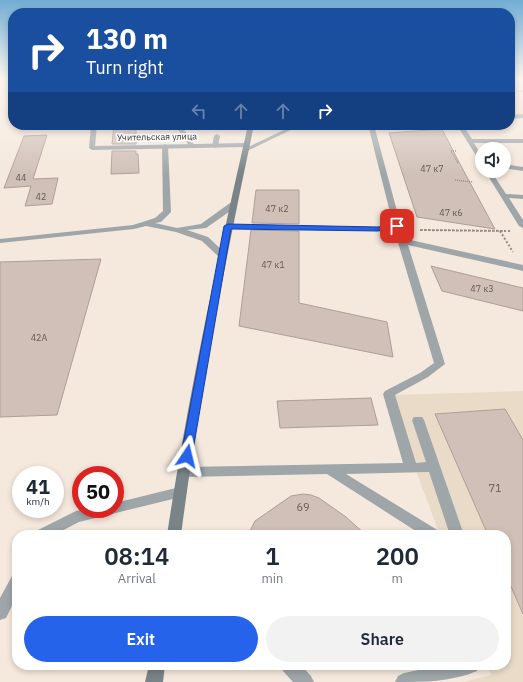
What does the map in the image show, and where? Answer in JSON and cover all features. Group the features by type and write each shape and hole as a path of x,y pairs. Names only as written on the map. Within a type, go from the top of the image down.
{"main road":[{"path":"175,530 180,492 222,255 250,130"},
{"path":"154,682 156,670"}],"street":[{"name":"Учительская улица","path":"94,130 92,148 165,146 245,147"},
{"path":"181,130 192,146"},
{"path":"245,147 286,130"},
{"path":"372,130 397,226 403,241 440,364 424,375 389,394 411,468"},
{"path":"463,130 475,150"},
{"path":"215,146 217,136"},
{"path":"469,141 523,141"},
{"path":"0,240 134,227 158,220 168,212 165,146"},
{"path":"511,167 523,169"},
{"path":"492,178 523,226"},
{"path":"504,196 523,197"},
{"path":"178,230 203,226 233,205"},
{"path":"147,224 178,230 205,239 222,255"},
{"path":"228,226 378,229 397,226"},
{"path":"403,241 523,268"},
{"path":"418,420 455,530"},
{"path":"184,472 434,467"},
{"path":"329,469 426,530"},
{"path":"124,506 180,492"},
{"path":"51,530 74,518"},
{"path":"0,613 12,590"},
{"path":"294,670 305,682"},
{"path":"404,682 458,670"}],"path":[{"path":"456,151 451,150 458,164"},
{"path":"454,180 473,182"},
{"path":"417,230 515,231"},
{"path":"499,230 514,253"}],"shaded area":[{"path":"515,110 523,110 523,115 515,116"},
{"path":"523,391 523,682 463,682 491,675 490,670 511,670 511,530 438,530 409,452 392,395"}],"building":[{"path":"113,130 136,130 136,144 112,144"},
{"path":"443,130 495,229 417,217 389,133"},
{"path":"47,135 33,179 58,178 52,204 25,206 31,186 4,188 24,136"},
{"path":"112,151 136,151 136,154 138,154 139,173 111,174"},
{"path":"256,190 299,190 299,224 252,223"},
{"path":"251,230 299,231 299,303 387,322 393,357 239,326"},
{"path":"101,259 57,415 0,417 0,262"},
{"path":"431,266 523,288 523,311 442,291"},
{"path":"371,398 378,425 280,428 277,401"},
{"path":"505,409 523,440 523,614 511,586 511,530 486,530 435,414"},
{"path":"303,494 319,498 346,517 360,530 250,530 255,521 291,496"}],"route":[{"path":"187,456 228,226 378,229 397,226"}]}
